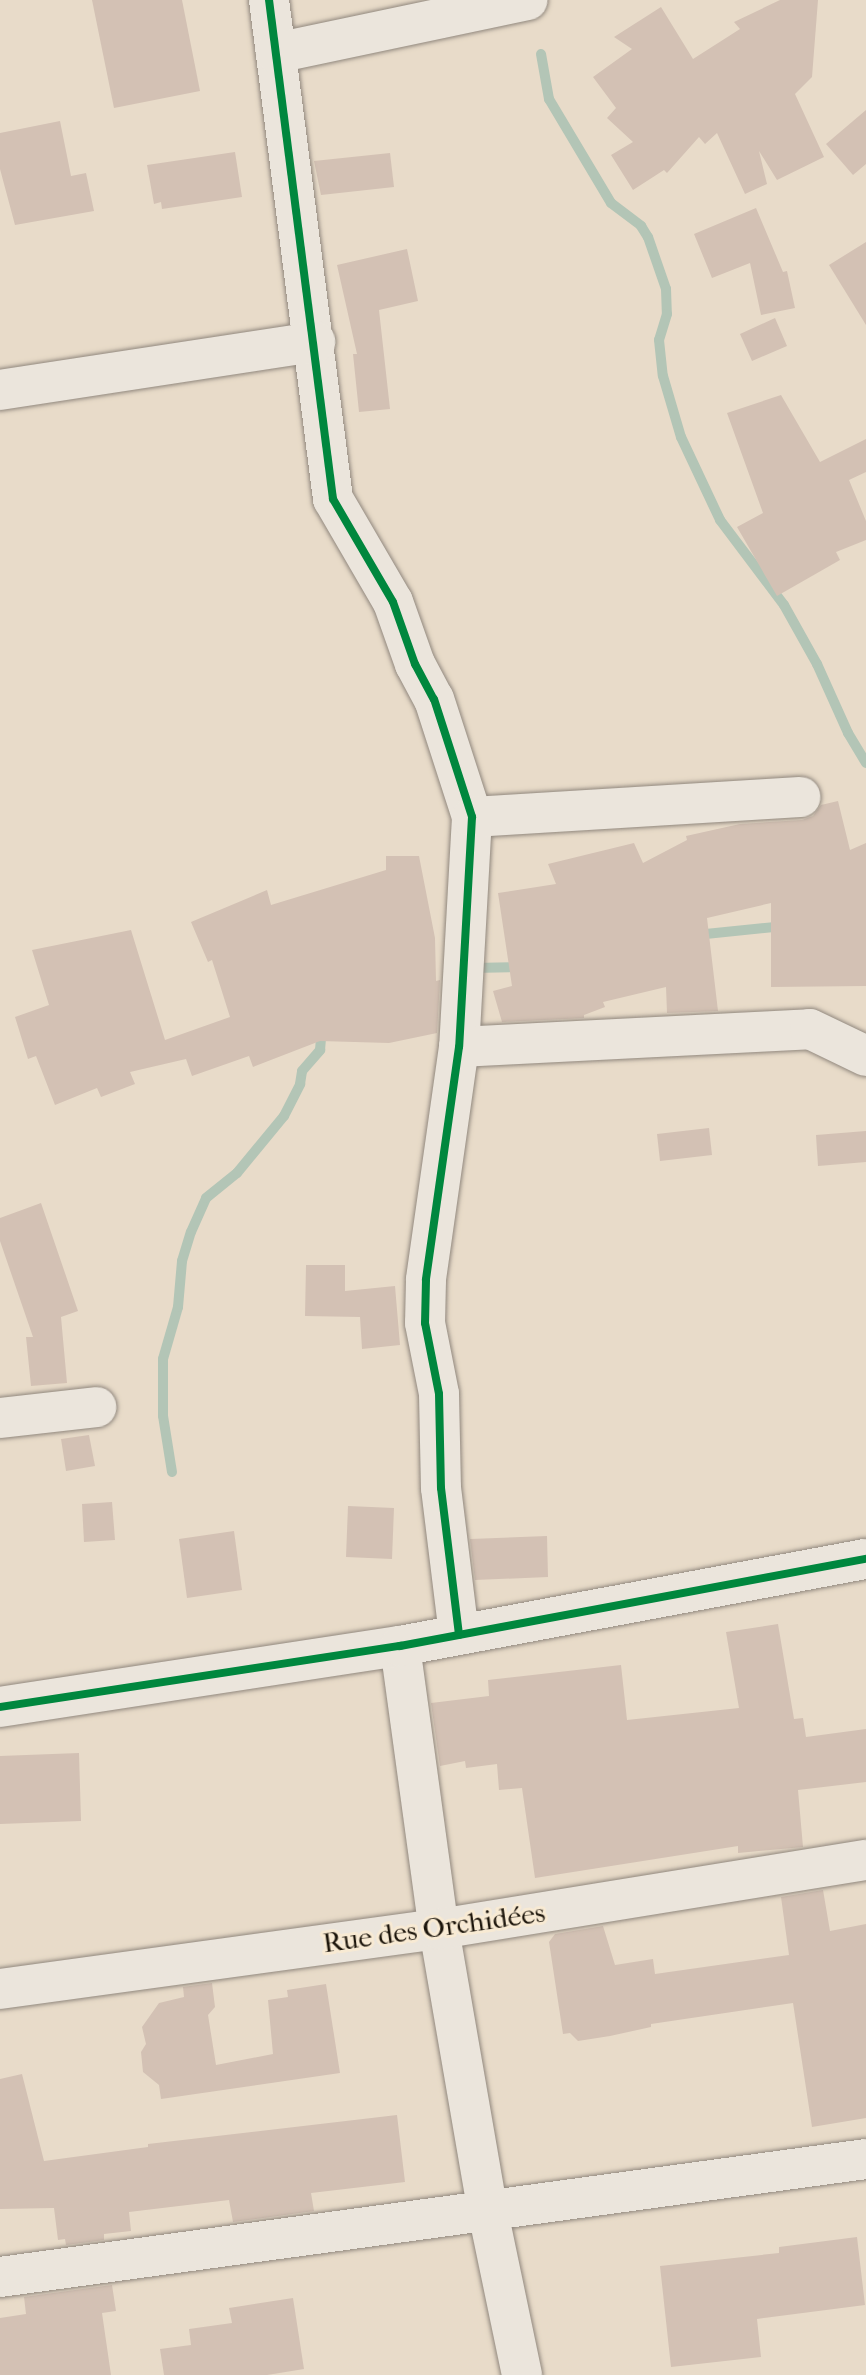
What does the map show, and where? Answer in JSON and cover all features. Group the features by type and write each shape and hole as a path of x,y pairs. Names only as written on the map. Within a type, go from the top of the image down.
{"street":[{"path":"269,0 315,342 325,457 333,499 393,602 415,664 434,699 472,817 459,1047 431,1231 425,1323 439,1394 441,1488 459,1635"},
{"path":"276,53 527,0"},
{"path":"0,390 315,342"},
{"path":"472,817 800,797"},
{"path":"459,1047 810,1029 866,1056"},
{"path":"0,1418 96,1407"},
{"path":"0,1707 400,1646 866,1559"},
{"path":"400,1646 439,1929 488,2212 522,2375"},
{"name":"Rue des Orchidées","path":"0,1989 439,1929 866,1860"},
{"path":"0,2277 866,2159"}],"building":[{"path":"92,0 182,0 200,91 114,108"},
{"path":"780,0 818,0 812,77 795,94 824,157 777,180 759,151 767,184 745,194 717,133 705,144 699,137 667,173 664,170 633,190 611,155 633,142 607,118 616,108 593,77 632,49 614,37 661,7 693,59 740,29 734,22"},
{"path":"866,110 866,164 853,175 826,144"},
{"path":"60,121 71,176 86,173 94,211 15,225 0,169 0,133"},
{"path":"235,152 242,197 162,209 161,202 154,204 147,165"},
{"path":"390,153 394,187 321,195 314,161"},
{"path":"756,208 783,272 787,271 795,308 761,315 750,263 712,278 694,234"},
{"path":"866,242 866,325 829,265"},
{"path":"407,249 418,301 379,310 390,409 359,412 353,354 357,354 337,265"},
{"path":"775,318 787,346 752,361 740,334"},
{"path":"781,395 820,462 866,439 866,472 849,480 866,521 866,540 836,552 840,560 777,596 737,527 763,513 727,413"},
{"path":"838,801 850,850 866,843 866,986 771,987 771,903 707,918 718,1011 667,1013 666,987 603,1002 605,1007 584,1015 584,1018 502,1022 493,991 512,986 498,893 556,884 548,864 634,843 643,863 687,840 686,836 740,824 802,820 813,816 821,805"},
{"path":"386,856 419,856 435,938 436,981 440,980 437,1033 389,1043 320,1041 253,1067 249,1056 192,1076 186,1059 130,1072 135,1084 101,1097 97,1088 55,1105 36,1056 28,1059 15,1017 49,1005 32,950 131,930 165,1040 230,1017 212,960 208,962 191,922 267,890 271,905 386,870"},
{"path":"709,1128 712,1155 660,1161 657,1134"},
{"path":"866,1131 866,1162 818,1166 816,1135"},
{"path":"41,1203 78,1311 61,1317 67,1383 31,1386 26,1337 33,1337 0,1241 0,1218"},
{"path":"306,1265 345,1265 345,1291 395,1286 400,1345 362,1349 360,1317 305,1316"},
{"path":"89,1435 95,1466 66,1471 61,1439"},
{"path":"112,1502 115,1540 84,1542 82,1504"},
{"path":"348,1506 394,1508 392,1559 346,1557"},
{"path":"234,1531 242,1590 187,1598 179,1539"},
{"path":"547,1536 548,1577 475,1580 470,1539"},
{"path":"778,1624 794,1719 803,1718 806,1737 866,1729 866,1782 798,1790 803,1847 738,1853 738,1846 535,1878 522,1788 499,1790 497,1764 466,1768 465,1761 440,1766 431,1703 489,1696 488,1680 621,1665 627,1720 739,1708 726,1632"},
{"path":"79,1753 81,1821 0,1824 0,1756"},
{"path":"823,1890 830,1931 866,1924 866,2118 812,2127 793,2003 651,2024 651,2027 578,2041 570,2033 563,2034 549,1942 555,1934 603,1926 615,1965 653,1959 655,1974 789,1955 781,1897"},
{"path":"212,1983 215,2007 208,2015 216,2065 273,2054 268,2000 288,1997 287,1990 326,1984 340,2073 161,2099 159,2085 143,2072 141,2052 146,2044 142,2027 159,2003 184,1997 183,1987"},
{"path":"22,2074 44,2161 148,2147 148,2144 397,2115 405,2182 311,2193 314,2211 233,2222 229,2200 129,2212 131,2231 104,2234 104,2240 66,2245 65,2239 58,2240 54,2208 0,2209 0,2079"},
{"path":"857,2237 865,2305 757,2319 761,2357 671,2367 660,2266 779,2253 779,2247"},
{"path":"112,2285 116,2311 102,2313 111,2375 0,2375 0,2318 26,2314 24,2297"},
{"path":"293,2298 304,2369 267,2375 164,2375 160,2349 191,2345 189,2329 232,2323 229,2308"}],"waterway":[{"path":"541,54 549,99 611,203 641,226 648,237 666,289 667,314 659,340 663,376 681,437 720,520 784,605 866,763"},
{"path":"696,935 784,926"},
{"path":"472,968 520,967"},
{"path":"172,1472 163,1416 163,1359 178,1307 182,1261 191,1232 206,1198 237,1173 284,1116 300,1084 302,1071 320,1050 322,1028"}],"cycle path":[{"path":"269,0 333,499 393,602 415,664 434,699 472,817 459,1047 426,1280 425,1323 439,1394 441,1488 459,1635"},
{"path":"0,1707 400,1646 866,1559"}]}
